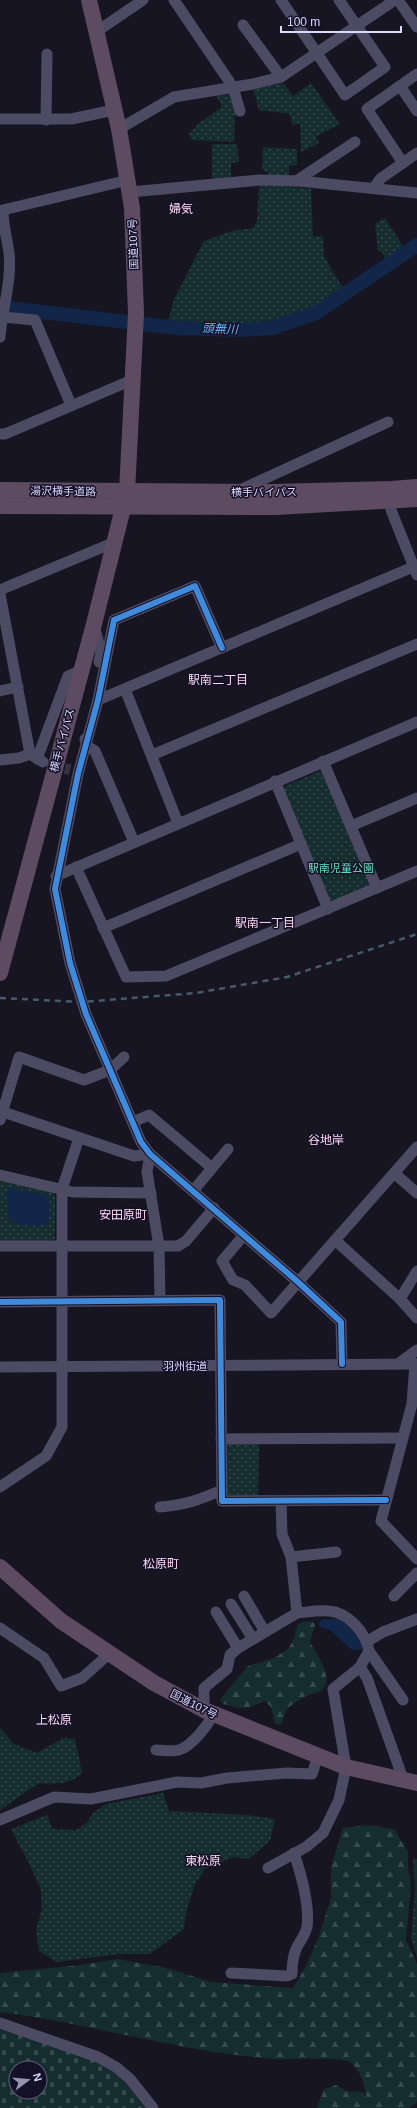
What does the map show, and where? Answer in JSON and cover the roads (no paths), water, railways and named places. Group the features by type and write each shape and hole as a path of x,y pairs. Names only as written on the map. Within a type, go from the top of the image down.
{"highway":[{"name":"国道107号","path":"88,0 119,129 129,186 136,321 125,500"},
{"name":"横手バイパス","path":"125,500 234,492 391,489 417,487"},
{"name":"湯沢横手道路","path":"0,490 125,500"},
{"name":"横手バイパス","path":"125,500 276,507 390,502 417,499"},
{"name":"湯沢横手道路","path":"0,506 125,500"},
{"name":"横手バイパス","path":"0,973 82,670 125,500"},
{"name":"国道107号","path":"0,1567 61,1621 154,1683 209,1712 346,1767 417,1784"}],"street":[{"path":"96,32 143,0"},
{"path":"174,0 233,87 240,111"},
{"path":"281,0 345,95 385,67 339,0"},
{"path":"119,129 174,97 281,77 395,0"},
{"path":"398,0 417,27"},
{"path":"243,25 281,77"},
{"path":"46,120 47,54"},
{"path":"403,163 367,109 417,74"},
{"path":"400,86 417,111"},
{"path":"0,119 71,119 114,110"},
{"path":"296,181 355,142"},
{"path":"374,188 380,179 417,153"},
{"path":"0,337 8,279 9,254 2,230 3,210 129,186 260,180 296,181 417,193"},
{"path":"3,310 35,320 71,405"},
{"path":"0,434 4,434 132,380"},
{"path":"234,492 388,422"},
{"path":"98,700 222,648 415,571 391,510 390,502"},
{"path":"0,590 115,542"},
{"path":"222,648 195,586 114,620 87,746 74,772 56,876 56,901 70,963 86,1014 142,1142 150,1154 214,1208 341,1322 342,1364"},
{"path":"0,594 18,687 37,758"},
{"path":"94,624 101,652 83,733 87,746 95,751 134,842"},
{"path":"152,755 417,644"},
{"path":"37,758 68,676 82,670"},
{"path":"0,691 18,687"},
{"path":"125,689 178,823"},
{"path":"56,876 275,781 417,722"},
{"path":"0,760 37,758"},
{"path":"323,762 377,888"},
{"path":"275,781 328,909"},
{"path":"351,826 417,798"},
{"path":"104,928 301,844"},
{"path":"76,867 126,977 166,976 417,871"},
{"path":"124,1057 110,1070 84,1080 19,1057 1,1114 134,1156 150,1154"},
{"path":"133,1122 149,1115 212,1168"},
{"path":"0,1487 46,1456 62,1426 62,1189 79,1138"},
{"path":"244,1235 222,1261 233,1280 245,1285 271,1313 417,1147"},
{"path":"193,1190 228,1149"},
{"path":"150,1154 148,1172 159,1246 160,1300"},
{"path":"394,1174 417,1193"},
{"path":"0,1175 73,1192 151,1193"},
{"path":"0,1246 178,1246 186,1241 214,1208"},
{"path":"335,1240 400,1299 417,1318"},
{"path":"400,1299 417,1271"},
{"path":"0,1302 61,1300 220,1300 222,1501 386,1500"},
{"path":"398,1364 417,1350"},
{"path":"416,1364 412,1404 381,1521 417,1559"},
{"name":"羽州街道","path":"0,1367 416,1364"},
{"path":"221,1439 402,1438"},
{"path":"160,1507 180,1506 198,1501 222,1490"},
{"path":"281,1501 282,1534 291,1557 297,1613"},
{"path":"291,1557 336,1552"},
{"path":"394,1596 417,1572"},
{"path":"244,1596 265,1632"},
{"path":"231,1604 253,1639"},
{"path":"156,1750 179,1750 206,1729 209,1712 204,1688 227,1670 230,1656 238,1648 297,1613 331,1611 352,1622 363,1633 369,1646 403,1700"},
{"path":"216,1612 238,1648"},
{"path":"268,1868 294,1853 323,1833 339,1800 346,1767 333,1689 360,1667 369,1646 383,1632 417,1619"},
{"path":"0,1628 44,1658 61,1686 82,1678 109,1654"},
{"path":"360,1667 367,1678 401,1773 400,1780"},
{"path":"0,1820 54,1797 91,1799 178,1782 202,1783 227,1778 288,1773 312,1774 318,1756"},
{"path":"231,1973 287,1976 292,1974 292,1963 307,1926 304,1884 294,1853"},
{"path":"0,2023 98,2057 116,2067 130,2079 153,2108"}],"water":[{"path":"10,1188 46,1195 50,1201 49,1220 47,1225 23,1226 9,1221 6,1194"},
{"path":"324,1619 340,1619 362,1638 364,1649 352,1650 330,1630 320,1627 318,1623"}],"waterway":[{"name":"頭無川","path":"0,307 177,328 241,330 272,328 316,313 417,245"}],"tunnel":[{"path":"49,764 70,770"}],"railway":[{"path":"0,998 82,1002 196,993 287,977 417,934"}],"district":[{"name":"婦気","path":"181,209"},
{"name":"駅南二丁目","path":"218,680"},
{"name":"駅南一丁目","path":"265,923"},
{"name":"谷地岸","path":"326,1140"},
{"name":"安田原町","path":"123,1215"},
{"name":"松原町","path":"161,1564"},
{"name":"上松原","path":"54,1720"},
{"name":"東松原","path":"203,1861"}],"park label":[{"name":"駅南児童公園","path":"341,868"}]}
